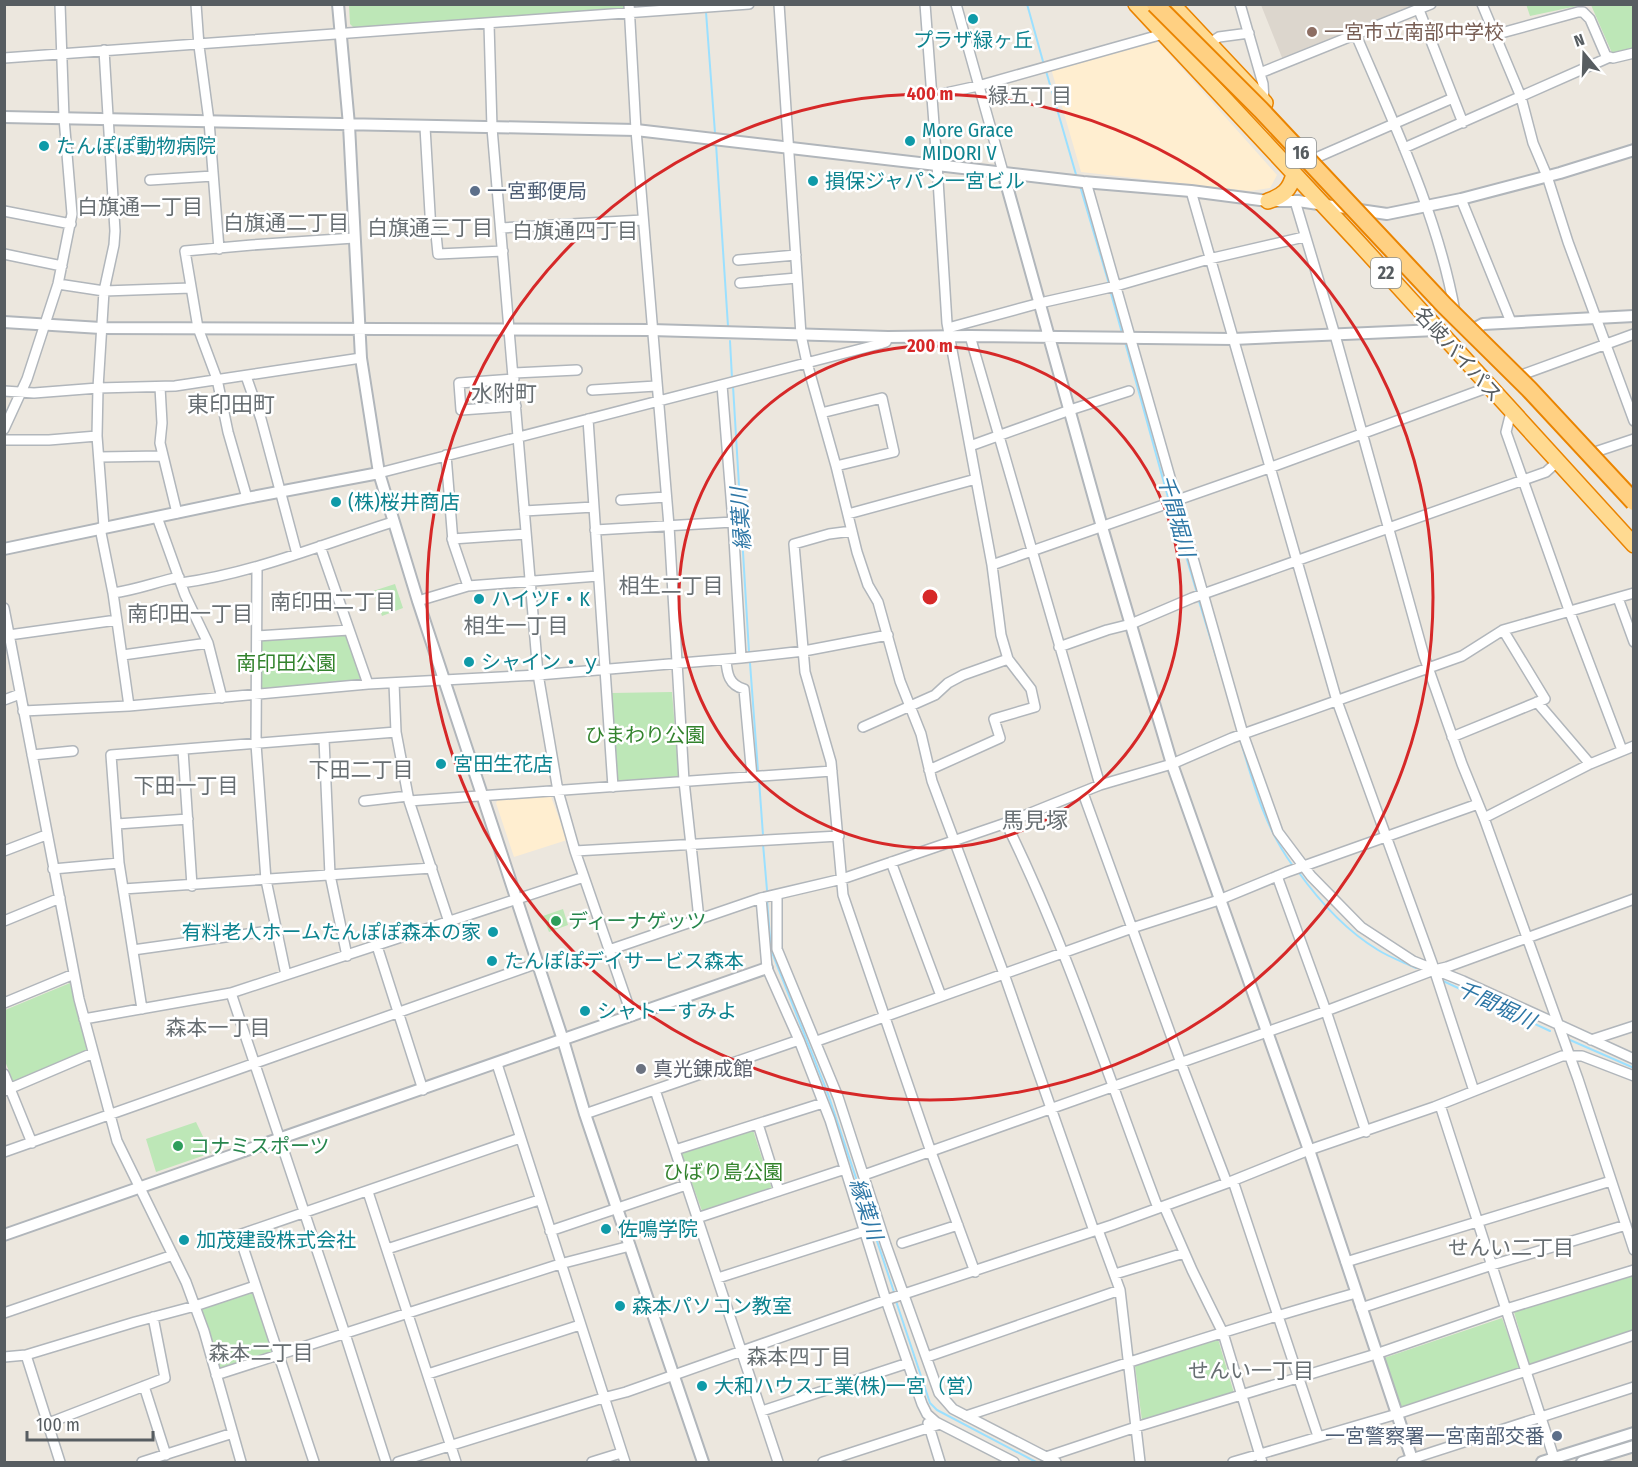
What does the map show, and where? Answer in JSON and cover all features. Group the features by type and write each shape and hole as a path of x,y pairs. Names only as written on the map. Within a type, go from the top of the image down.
{"highway":[{"name":"名岐バイパス","path":"1136,4 1634,545"},
{"name":"16","path":"1155,4 1261,110 1444,305 1529,389 1634,504"},
{"name":"名岐バイパス","path":"1172,4 1264,102 1311,159 1634,504"},
{"path":"1268,201 1282,196 1289,189 1294,174"}],"street":[{"path":"4,429 27,378 58,284 71,225 60,4"},
{"path":"195,4 209,121 219,249"},
{"path":"338,4 349,125 361,358 378,473 563,1040 585,1114 703,1462"},
{"path":"4,58 489,24 629,9 749,4"},
{"path":"779,4 801,335 807,363 868,585 878,602 900,681 921,734 929,770 1051,1109 1120,1290 1140,1462"},
{"path":"925,4 948,332 992,565 1001,634 1008,659 1031,689 1035,707 994,719 1000,738 929,770"},
{"path":"956,4 1102,527 1172,764 1309,1150 1397,1414 1409,1462 1541,1416 1634,1387"},
{"path":"1240,4 1263,84 1264,102"},
{"path":"1260,73 1431,4"},
{"path":"1482,4 1521,97 1533,143 1547,176 1634,421"},
{"path":"629,9 651,330 669,526 684,781 699,919"},
{"path":"1419,10 1463,123"},
{"path":"1494,34 1583,12 1590,19 1606,56 1610,57"},
{"path":"489,24 492,128 538,675 558,791 575,851 632,1016"},
{"path":"1208,44 1219,37 1249,33"},
{"path":"932,96 978,86 1164,34"},
{"path":"1356,35 1426,206 1449,280 1455,312"},
{"path":"105,50 114,245 104,291 97,436 102,527 129,706"},
{"path":"1404,148 1610,57 1634,53"},
{"path":"1311,159 1454,98"},
{"path":"4,117 636,130 1081,182 1191,191 1268,201 1295,201 1387,214 1461,199 1634,150"},
{"path":"425,127 431,231 436,234 438,254 503,251"},
{"path":"150,180 213,176"},
{"path":"1081,182 1239,735 1278,832 1302,867 1328,896 1361,927 1413,961 1634,1059"},
{"path":"1191,191 1337,701 1434,970 1474,1091"},
{"path":"1461,199 1511,322"},
{"path":"1295,201 1335,335 1428,669 1569,1056 1632,1243"},
{"path":"4,211 71,225"},
{"path":"501,228 643,220"},
{"path":"4,322 102,328 651,330 888,337 948,332 1040,303 1304,237"},
{"path":"247,498 228,432 217,379 198,328 185,251 354,238"},
{"path":"4,254 62,266"},
{"path":"738,260 796,255"},
{"path":"740,283 797,278"},
{"path":"58,284 104,291 191,288"},
{"path":"1472,330 1483,324 1634,316"},
{"path":"948,332 970,336 1233,339 1437,330"},
{"path":"1516,377 1634,334"},
{"path":"970,336 1100,785"},
{"path":"4,549 102,527 378,473 880,344 886,342 888,337"},
{"path":"4,391 34,393 98,388 160,387 361,358"},
{"path":"516,406 461,410 459,383 577,370"},
{"path":"246,376 261,419 297,554"},
{"path":"722,385 741,658"},
{"path":"592,390 656,386"},
{"path":"160,387 162,423 160,443 177,513"},
{"path":"992,565 1269,468 1489,387"},
{"path":"970,446 1129,391"},
{"path":"821,413 882,398 894,452 836,466"},
{"path":"1511,412 1506,432 1569,610 1622,750"},
{"path":"588,419 613,787"},
{"path":"4,440 49,440 97,436"},
{"path":"1586,455 1634,439"},
{"path":"446,455 452,539 468,586"},
{"path":"99,457 162,456"},
{"path":"1059,647 1131,624 1198,595 1546,472 1557,462"},
{"path":"848,514 976,479"},
{"path":"621,500 666,497"},
{"path":"524,511 594,507"},
{"path":"157,517 180,580 208,643 222,698"},
{"path":"113,593 141,589 147,584 213,579 257,568 393,522"},
{"path":"595,530 733,522"},
{"path":"852,531 830,534 794,544 805,672 826,742 832,771 843,895 931,1152 975,1272"},
{"path":"452,539 526,534"},
{"path":"320,546 368,684"},
{"path":"257,568 256,744 266,880 286,975"},
{"path":"418,601 468,586 598,576"},
{"path":"609,950 761,898 842,879 953,839 1006,823 1100,785 1172,764 1239,735 1462,656 1503,630 1634,593"},
{"path":"1618,598 1634,642"},
{"path":"4,608 74,975 110,1116 117,1141 173,1255 195,1306 241,1462"},
{"path":"9,635 117,620"},
{"path":"257,636 349,630"},
{"path":"1452,737 1545,699 1503,630"},
{"path":"23,711 129,706 393,682 538,675 726,660 804,651 888,635"},
{"path":"123,656 208,643"},
{"path":"863,727 935,695 948,683 963,675 1008,659"},
{"path":"726,660 730,680 734,685 744,689 752,777"},
{"path":"393,682 396,732 409,799 449,922"},
{"path":"4,700 20,694"},
{"path":"1538,702 1590,764"},
{"path":"142,1009 119,863 111,755 396,732"},
{"path":"324,739 330,876 347,956"},
{"path":"1484,818 1590,764 1634,746"},
{"path":"183,750 192,886"},
{"path":"32,755 73,751"},
{"path":"364,801 483,796 832,771"},
{"path":"1083,793 1181,1063 1230,1182 1278,1315 1318,1436"},
{"path":"816,1041 1132,928 1220,900 1287,872 1478,804"},
{"path":"117,824 188,819"},
{"path":"1006,823 1028,867 1064,953 1112,1088 1161,1207 1223,1333 1261,1458"},
{"path":"4,851 46,835"},
{"path":"575,851 838,836"},
{"path":"891,862 941,996"},
{"path":"54,868 119,863"},
{"path":"123,889 432,868"},
{"path":"1277,876 1326,1011 1366,1132"},
{"path":"84,1019 231,993 584,878"},
{"path":"777,895 777,949 838,1097 903,1295 939,1393 953,1409 1056,1462"},
{"path":"4,921 60,898"},
{"path":"761,898 766,968 799,1040 824,1103 940,1462"},
{"path":"864,1175 1634,899"},
{"path":"133,950 276,930"},
{"path":"377,946 423,1090"},
{"path":"4,1152 538,963"},
{"path":"4,1235 766,968"},
{"path":"4,1003 74,975"},
{"path":"231,993 386,1462"},
{"path":"1591,1040 1634,1026"},
{"path":"585,1114 799,1040"},
{"path":"7,1090 93,1053"},
{"path":"398,1462 626,1392 888,1300 1096,1231 1230,1182 1309,1150 1440,1105 1562,1056 1582,1056 1634,1076"},
{"path":"497,1064 623,1458 592,1462"},
{"path":"4,1074 7,1090 32,1143"},
{"path":"655,1090 778,1462"},
{"path":"675,1150 824,1103"},
{"path":"1440,1105 1554,1458"},
{"path":"758,1124 778,1191"},
{"path":"314,1462 239,1235 520,1138"},
{"path":"698,1218 845,1169"},
{"path":"1346,1262 1611,1181"},
{"path":"550,1231 686,1185"},
{"path":"368,1192 456,1462"},
{"path":"387,1249 539,1200"},
{"path":"902,1244 958,1225"},
{"path":"1361,1308 1492,1265 1626,1225"},
{"path":"717,1278 865,1231"},
{"path":"216,1376 560,1264 630,1246"},
{"path":"1115,1274 1184,1253"},
{"path":"4,1313 173,1255"},
{"path":"1046,1457 1298,1376 1376,1354 1506,1309 1634,1270"},
{"path":"4,1357 26,1355 195,1306 255,1286"},
{"path":"927,1357 1120,1290"},
{"path":"966,1416 1129,1361 1356,1293"},
{"path":"46,1424 165,1378 153,1317"},
{"path":"428,1374 580,1325"},
{"path":"1233,1462 1261,1458 1318,1436 1397,1414 1634,1335"},
{"path":"26,1355 59,1462"},
{"path":"762,1411 908,1363"},
{"path":"144,1386 166,1455"},
{"path":"922,1404 927,1414 940,1424 1014,1462"},
{"path":"823,1462 940,1424"},
{"path":"1542,1462 1634,1432"},
{"path":"142,1462 233,1433"},
{"path":"1582,1462 1634,1446"}],"shaded area":[{"name":"一宮市立南部中学校","path":"1261,5 1422,5 1283,60"},
{"path":"1154,37 1277,175 1270,188 1250,191 1081,172 1050,65"},
{"path":"550,794 567,840 514,857 496,803 499,797"}],"green space":[{"path":"628,4 628,11 354,28 350,24 349,5"},
{"path":"1526,4 1582,4 1582,5 1530,16"},
{"path":"1591,5 1633,5 1633,48 1612,53"},
{"path":"395,584 403,608 382,616 373,591"},
{"name":"南印田公園","path":"346,635 362,678 360,681 262,690 260,640"},
{"name":"ひまわり公園","path":"672,692 679,777 618,782 611,693"},
{"name":"ディーナゲッツ","path":"563,909 568,925 549,932 543,916"},
{"path":"70,983 87,1050 13,1082 5,1061 5,1010"},
{"name":"コナミスポーツ","path":"196,1122 211,1153 156,1172 146,1139"},
{"name":"ひばり島公園","path":"753,1130 772,1189 702,1211 681,1153"},
{"path":"1633,1276 1633,1330 1529,1364 1514,1312"},
{"path":"253,1290 276,1353 219,1370 200,1308"},
{"path":"1502,1318 1520,1368 1395,1409 1384,1358"},
{"path":"1218,1339 1234,1393 1142,1421 1135,1366"}],"waterway":[{"name":"千間堀川","path":"1027,4 1044,65"},
{"name":"縁葉川","path":"706,12 715,133"},
{"name":"千間堀川","path":"1046,71 1077,178"},
{"name":"縁葉川","path":"716,144 728,326"},
{"name":"千間堀川","path":"1080,186 1109,284"},
{"name":"千間堀川","path":"1110,290 1122,333"},
{"name":"縁葉川","path":"730,341 732,378"},
{"name":"千間堀川","path":"1125,342 1169,501"},
{"name":"縁葉川","path":"733,386 749,652"},
{"name":"千間堀川","path":"1171,506 1197,593"},
{"name":"千間堀川","path":"1198,598 1228,696"},
{"name":"縁葉川","path":"750,663 758,771"},
{"name":"千間堀川","path":"1241,742 1268,822 1293,866"},
{"name":"縁葉川","path":"759,780 763,835"},
{"name":"縁葉川","path":"763,844 767,890"},
{"name":"千間堀川","path":"1297,870 1314,893 1344,924 1382,953 1416,968"},
{"name":"縁葉川","path":"767,900 771,950 828,1094 895,1295"},
{"name":"千間堀川","path":"1441,980 1550,1031"},
{"name":"千間堀川","path":"1570,1040 1634,1068"},
{"name":"縁葉川","path":"896,1301 930,1403 937,1410 1036,1462"}],"place":[{"name":"プラザ緑ヶ丘","path":"973,19"},
{"name":"一宮市立南部中学校","path":"1312,32"},
{"name":"More Grace MIDORI V","path":"910,141"},
{"name":"たんぽぽ動物病院","path":"44,146"},
{"name":"損保ジャパン一宮ビル","path":"813,181"},
{"name":"一宮郵便局","path":"475,191"},
{"name":"(株)桜井商店","path":"336,502"},
{"name":"ハイツF・K","path":"479,599"},
{"name":"シャイン・ｙ","path":"469,662"},
{"name":"宮田生花店","path":"441,764"},
{"name":"ディーナゲッツ","path":"556,921"},
{"name":"有料老人ホームたんぽぽ森本の家","path":"493,932"},
{"name":"たんぽぽデイサービス森本","path":"492,961"},
{"name":"シャトーすみよ","path":"585,1011"},
{"name":"真光錬成館","path":"641,1069"},
{"name":"コナミスポーツ","path":"178,1146"},
{"name":"佐鳴学院","path":"606,1229"},
{"name":"加茂建設株式会社","path":"184,1240"},
{"name":"森本パソコン教室","path":"620,1306"},
{"name":"大和ハウス工業(株)一宮（営）","path":"702,1386"},
{"name":"一宮警察署一宮南部交番","path":"1557,1436"}],"district":[{"name":"緑五丁目","path":"1030,96"},
{"name":"白旗通一丁目","path":"140,207"},
{"name":"白旗通二丁目","path":"286,223"},
{"name":"白旗通三丁目","path":"430,228"},
{"name":"白旗通四丁目","path":"575,231"},
{"name":"水附町","path":"504,393"},
{"name":"東印田町","path":"231,404"},
{"name":"相生二丁目","path":"671,586"},
{"name":"南印田二丁目","path":"333,602"},
{"name":"南印田一丁目","path":"190,614"},
{"name":"相生一丁目","path":"516,626"},
{"name":"下田二丁目","path":"361,770"},
{"name":"下田一丁目","path":"186,786"},
{"name":"馬見塚","path":"1035,820"},
{"name":"森本一丁目","path":"218,1028"},
{"name":"せんい二丁目","path":"1511,1248"},
{"name":"森本二丁目","path":"261,1353"},
{"name":"森本四丁目","path":"799,1357"},
{"name":"せんい一丁目","path":"1251,1371"}]}
